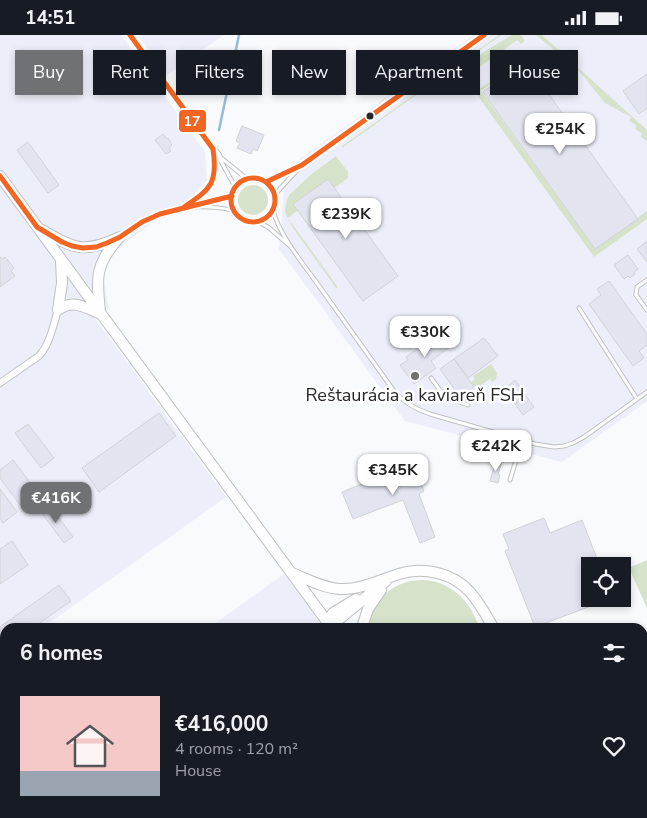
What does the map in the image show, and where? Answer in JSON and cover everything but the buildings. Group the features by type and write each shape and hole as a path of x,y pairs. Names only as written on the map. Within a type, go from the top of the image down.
{"main road":[{"path":"0,176 328,623"},
{"path":"37,227 62,242 83,248 96,247 120,237"},
{"path":"100,313 98,272 107,252 120,237"},
{"path":"58,311 62,283 61,259"},
{"path":"58,311 64,306 72,304 81,305 100,313"},
{"path":"292,573 319,584 340,589 362,586 397,574 413,571 430,571 450,577 464,586 495,623"},
{"path":"333,623 391,577"},
{"path":"363,623 368,609 391,577"},
{"path":"482,608 484,623"},
{"path":"482,608 489,623"}],"street":[{"path":"213,149 218,155"},
{"path":"0,383 43,351 50,337 58,311"}],"lane":[{"path":"130,35 213,149 216,168 212,184 204,193 183,208"},
{"path":"266,182 302,165 484,35"},
{"path":"218,155 246,179"},
{"path":"218,155 233,183 234,189"},
{"path":"275,197 278,191 302,165"},
{"path":"256,178 266,182 274,191 275,204 273,210 264,220 257,222 242,219 234,211 232,195 234,189 246,179 256,178"},
{"path":"194,207 232,195"},
{"path":"120,237 150,218 183,208 222,208 234,211"},
{"path":"273,210 292,247 394,391 404,402 420,411 522,440 549,446 564,445 584,437 647,392"},
{"path":"257,222 272,230 292,247"},
{"path":"647,280 637,287 636,295 647,310"},
{"path":"579,308 637,399"},
{"path":"431,378 445,397 468,405"},
{"path":"510,480 522,440"}],"shaded area":[{"path":"0,35 121,35 132,50 93,50 93,95 164,95 205,152 207,180 187,202 145,228 106,258 103,276 109,309 96,320 226,497 49,623 0,623"},
{"path":"138,35 224,35 203,50 176,50 176,69 167,75 166,50 149,50"},
{"path":"474,35 647,35 647,401 562,462 405,421 279,249 286,169 390,95 480,95 480,50 453,50"},
{"path":"284,574 322,623 216,623"}],"green space":[{"path":"499,35 502,35 480,50 478,50"},
{"path":"512,35 521,35 525,41 521,44 517,40 503,50 490,50 490,59 480,67 480,55"},
{"path":"536,35 542,35 559,50 554,50"},
{"path":"578,68 647,130 647,141 641,137 642,133 635,129 636,125 629,121 631,117 605,103"},
{"path":"490,84 481,91 595,249 647,211 647,219 594,257 477,95 480,95 480,88"},
{"path":"414,95 416,95 342,148 342,146"},
{"path":"336,156 348,172 348,178 334,188 328,179 293,204 298,210 288,218 337,286 337,289 295,231 286,215 285,210 290,194 313,173"},
{"path":"253,185 264,189 268,200 264,211 253,215 242,211 238,200 242,189"},
{"path":"491,364 497,373 496,379 492,382 490,379 478,387 474,387 471,382 475,379 473,376"},
{"path":"647,560 647,608 631,572 631,567"},
{"path":"412,581 433,581 451,589 465,601 477,623 369,623 375,608 386,593 394,587"}],"waterway":[{"path":"219,130 239,35"}],"transit line":[{"name":"17","path":"130,35 213,149 213,178 206,190 184,207"},
{"name":"17","path":"266,182 302,165 484,35"},
{"name":"17","path":"0,176 37,227 62,242 83,248 96,247 107,243 120,237 142,222 160,214 232,196"},
{"name":"17","path":"253,178 265,182 271,188 275,200 271,212 265,218 253,222 241,218 235,212 231,200 235,188 241,182 253,178"}],"place":[{"name":"Reštaurácia a kaviareň FSH","path":"415,376"}]}
